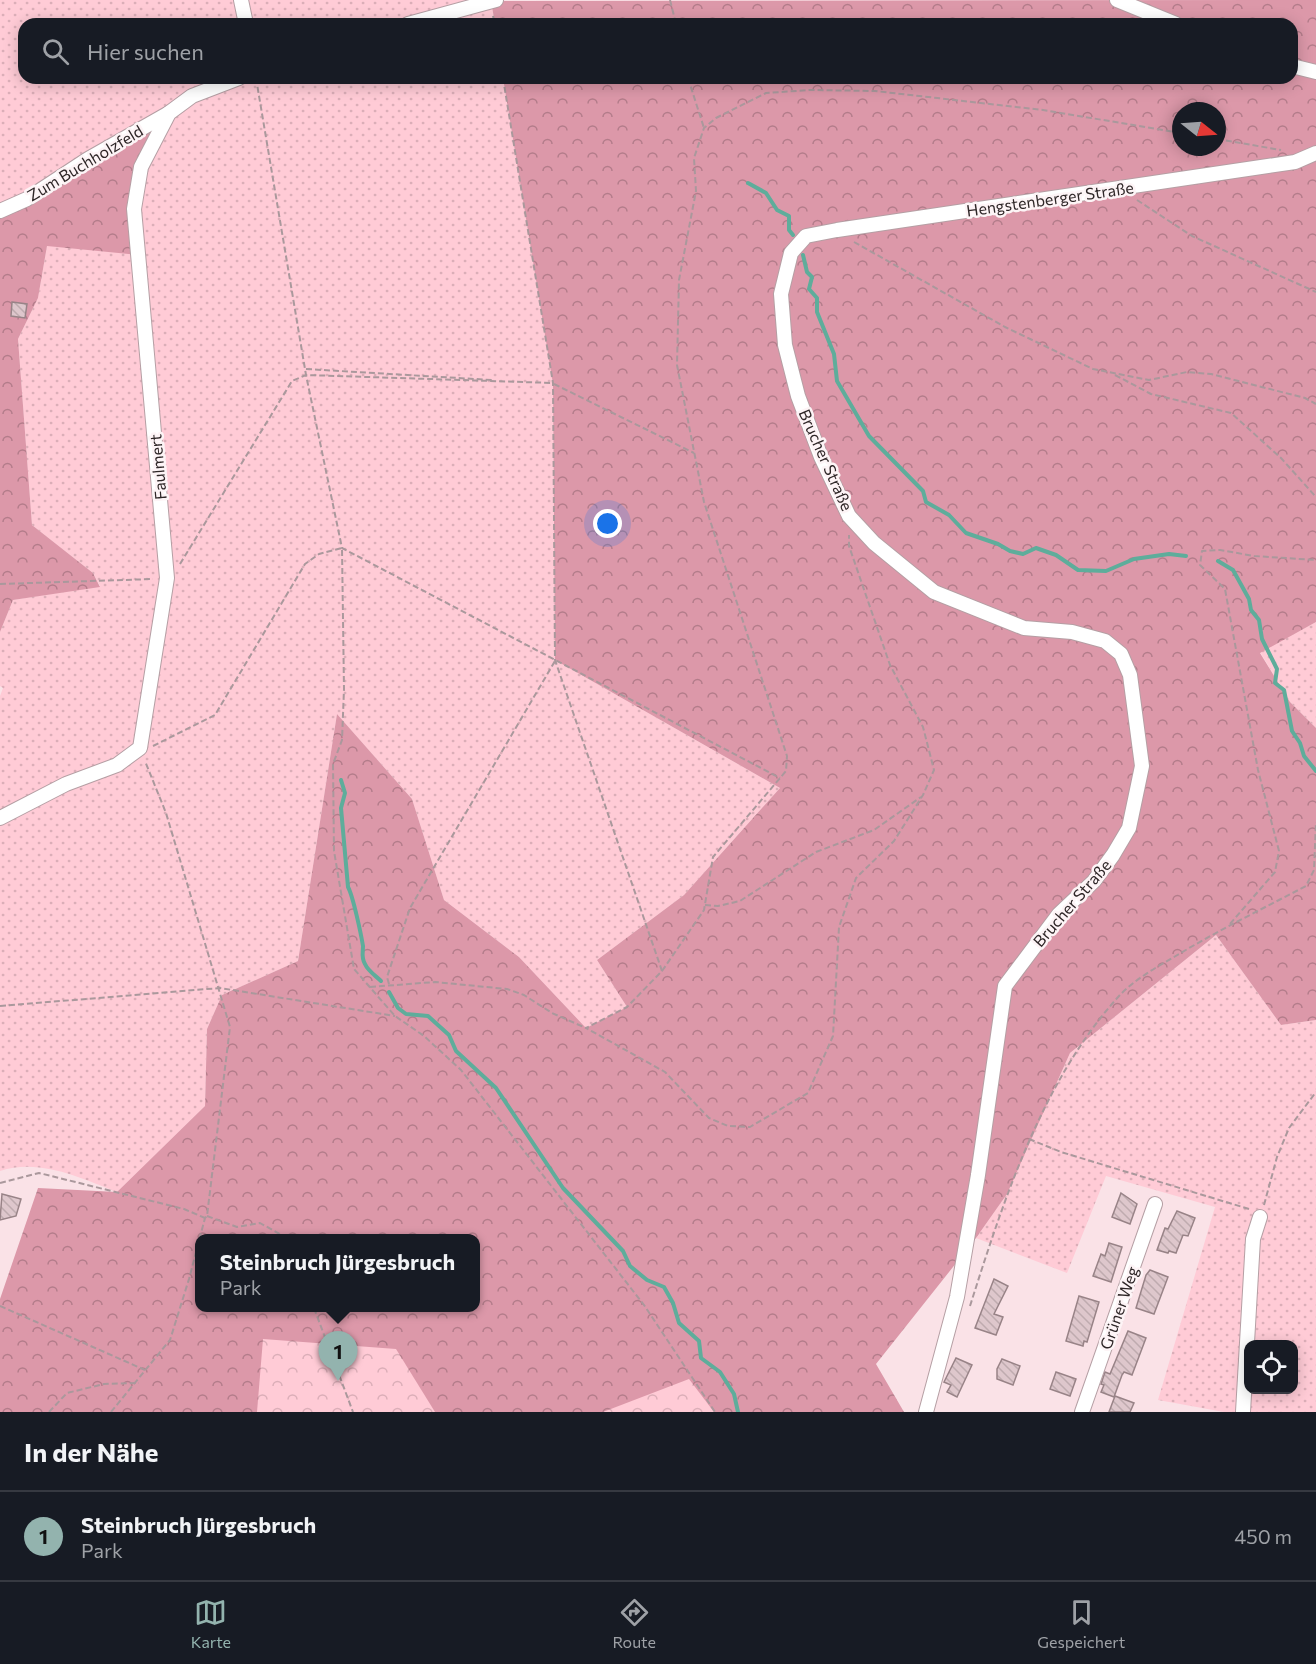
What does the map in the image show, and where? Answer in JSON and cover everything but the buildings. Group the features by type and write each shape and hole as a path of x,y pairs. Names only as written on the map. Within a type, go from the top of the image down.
{"street":[{"path":"241,0 245,18"},
{"path":"430,18 496,0"},
{"path":"1117,0 1161,18"},
{"path":"1298,68 1316,72"},
{"name":"Faulmert","path":"140,748 167,578 134,208 141,167 169,113 192,96 223,84"},
{"name":"Zum Buchholzfeld","path":"0,211 27,199 88,159 169,113"},
{"name":"Hengstenberger Straße","path":"790,253 806,236 837,230 1295,162 1313,154"},
{"name":"Brucher Straße","path":"790,253 781,294 785,345 798,396 821,457 849,516 874,543 934,592 1024,628 1072,632 1105,641 1121,654 1130,675 1142,766 1130,828 1094,882 1059,914 1005,986 978,1175 957,1297 926,1412"},
{"path":"0,818 66,784 117,765 140,748"},
{"name":"Grüner Weg","path":"1082,1412 1155,1204"},
{"path":"1243,1412 1253,1239 1260,1217"}],"path":[{"path":"670,0 674,18"},
{"path":"257,84 306,375 342,548 344,689 342,740 333,764 334,851 354,969 395,1016 424,1036 461,1070 644,1305 715,1412"},
{"path":"504,84 553,384 555,660 662,971 627,1007 586,1028"},
{"path":"690,84 704,128"},
{"path":"1226,140 1313,154"},
{"path":"1119,189 1192,236 1316,292"},
{"path":"837,230 868,252 1005,327 1093,369 1149,380 1187,372 1211,374 1305,398 1316,404"},
{"path":"306,369 553,384 694,453"},
{"path":"1111,373 1151,394 1231,413 1281,458 1316,498"},
{"path":"178,567 292,381 306,375 553,384"},
{"path":"370,987 435,981 507,989 586,1028 665,1072 709,1118 728,1126 750,1127 808,1093 833,1036 839,927 856,878 894,841 923,795 934,770 923,727 890,665 870,611 849,546 849,516"},
{"path":"201,1234 206,1217 230,1027 166,813 140,748 159,744 214,715 305,564 319,554 342,548 780,778"},
{"path":"1228,926 1275,872 1279,851 1256,758 1225,589 1200,565 1202,551 1220,550 1254,556 1316,560"},
{"path":"0,584 167,578"},
{"path":"389,984 387,977 410,908 555,660"},
{"path":"705,905 718,906 740,901 816,852 874,830 923,795"},
{"path":"968,1311 1028,1139 1064,1071 1119,996 1146,974 1228,926 1306,886 1314,870 1316,822"},
{"path":"0,1006 220,988 395,1016"},
{"path":"1028,1139 1061,1152 1247,1208 1260,1217 1277,1156 1289,1128 1316,1092"},
{"path":"0,1183 39,1173 184,1209 237,1227 260,1223 278,1234"},
{"path":"111,1412 170,1340 195,1257"},
{"path":"0,1306 146,1370"},
{"path":"316,1312 353,1412"},
{"path":"49,1412 67,1393 104,1384 139,1383"}],"green space":[{"path":"0,0 496,0 491,1 494,18 18,18 18,84 504,84 553,383 555,660 780,788 684,895 597,960 627,1007 586,1028 519,957 444,900 412,799 337,714 298,961 222,995 207,1029 205,1106 117,1192 60,1171 45,1168 15,1168 0,1171 0,696 3,688 0,686 0,632 13,600 100,586 93,573 32,525 18,339 38,298 47,246 0,211"},
{"path":"1316,0 1316,622 1260,653 1290,702 1316,728 1316,1020 1281,1025 1216,935 1070,1053 1007,1194 976,1238 876,1364 904,1412 0,1412 0,1299 38,1188 117,1192 205,1106 207,1029 222,995 298,961 337,714 412,799 444,900 519,957 586,1028 627,1007 597,960 684,895 780,788 555,660 553,384 504,84 1298,84 1298,18 494,18 491,1"},
{"path":"169,113 141,167 139,255 47,246 38,298 18,339 32,525 93,573 100,587 13,600 0,632 0,211"},
{"path":"1316,622 1316,728 1290,702 1260,652"},
{"path":"1216,935 1281,1025 1316,1020 1316,1412 1224,1412 1158,1400 1215,1207 1106,1176 1067,1273 976,1238 1007,1194 1070,1053"},
{"path":"263,1339 396,1349 435,1412 257,1412"},
{"path":"689,1379 714,1412 603,1412"}],"waterway":[{"path":"748,183 766,193 777,210 789,216 789,230 793,235"},
{"path":"803,255 807,272 812,277 809,289 817,298 817,312 834,354 837,381 869,436 923,491 926,502 949,515 966,533 1023,554 1036,548 1056,555 1078,570 1106,571 1134,559 1169,554 1186,556"},
{"path":"1218,561 1233,570 1249,599 1251,610 1259,620 1262,639 1277,669 1275,683 1284,690 1292,731 1300,743 1304,756 1316,771"},
{"path":"341,780 345,793 341,808 348,887 361,933 364,962 381,981"},
{"path":"389,992 398,1008 406,1014 428,1016 449,1035 456,1051 496,1088 563,1188 623,1251 630,1266 647,1280 664,1287 673,1303 679,1323 699,1341 701,1358 720,1372 734,1394 738,1412"}],"place":[{"name":"Steinbruch Jürgesbruch","path":"338,1381"}]}
